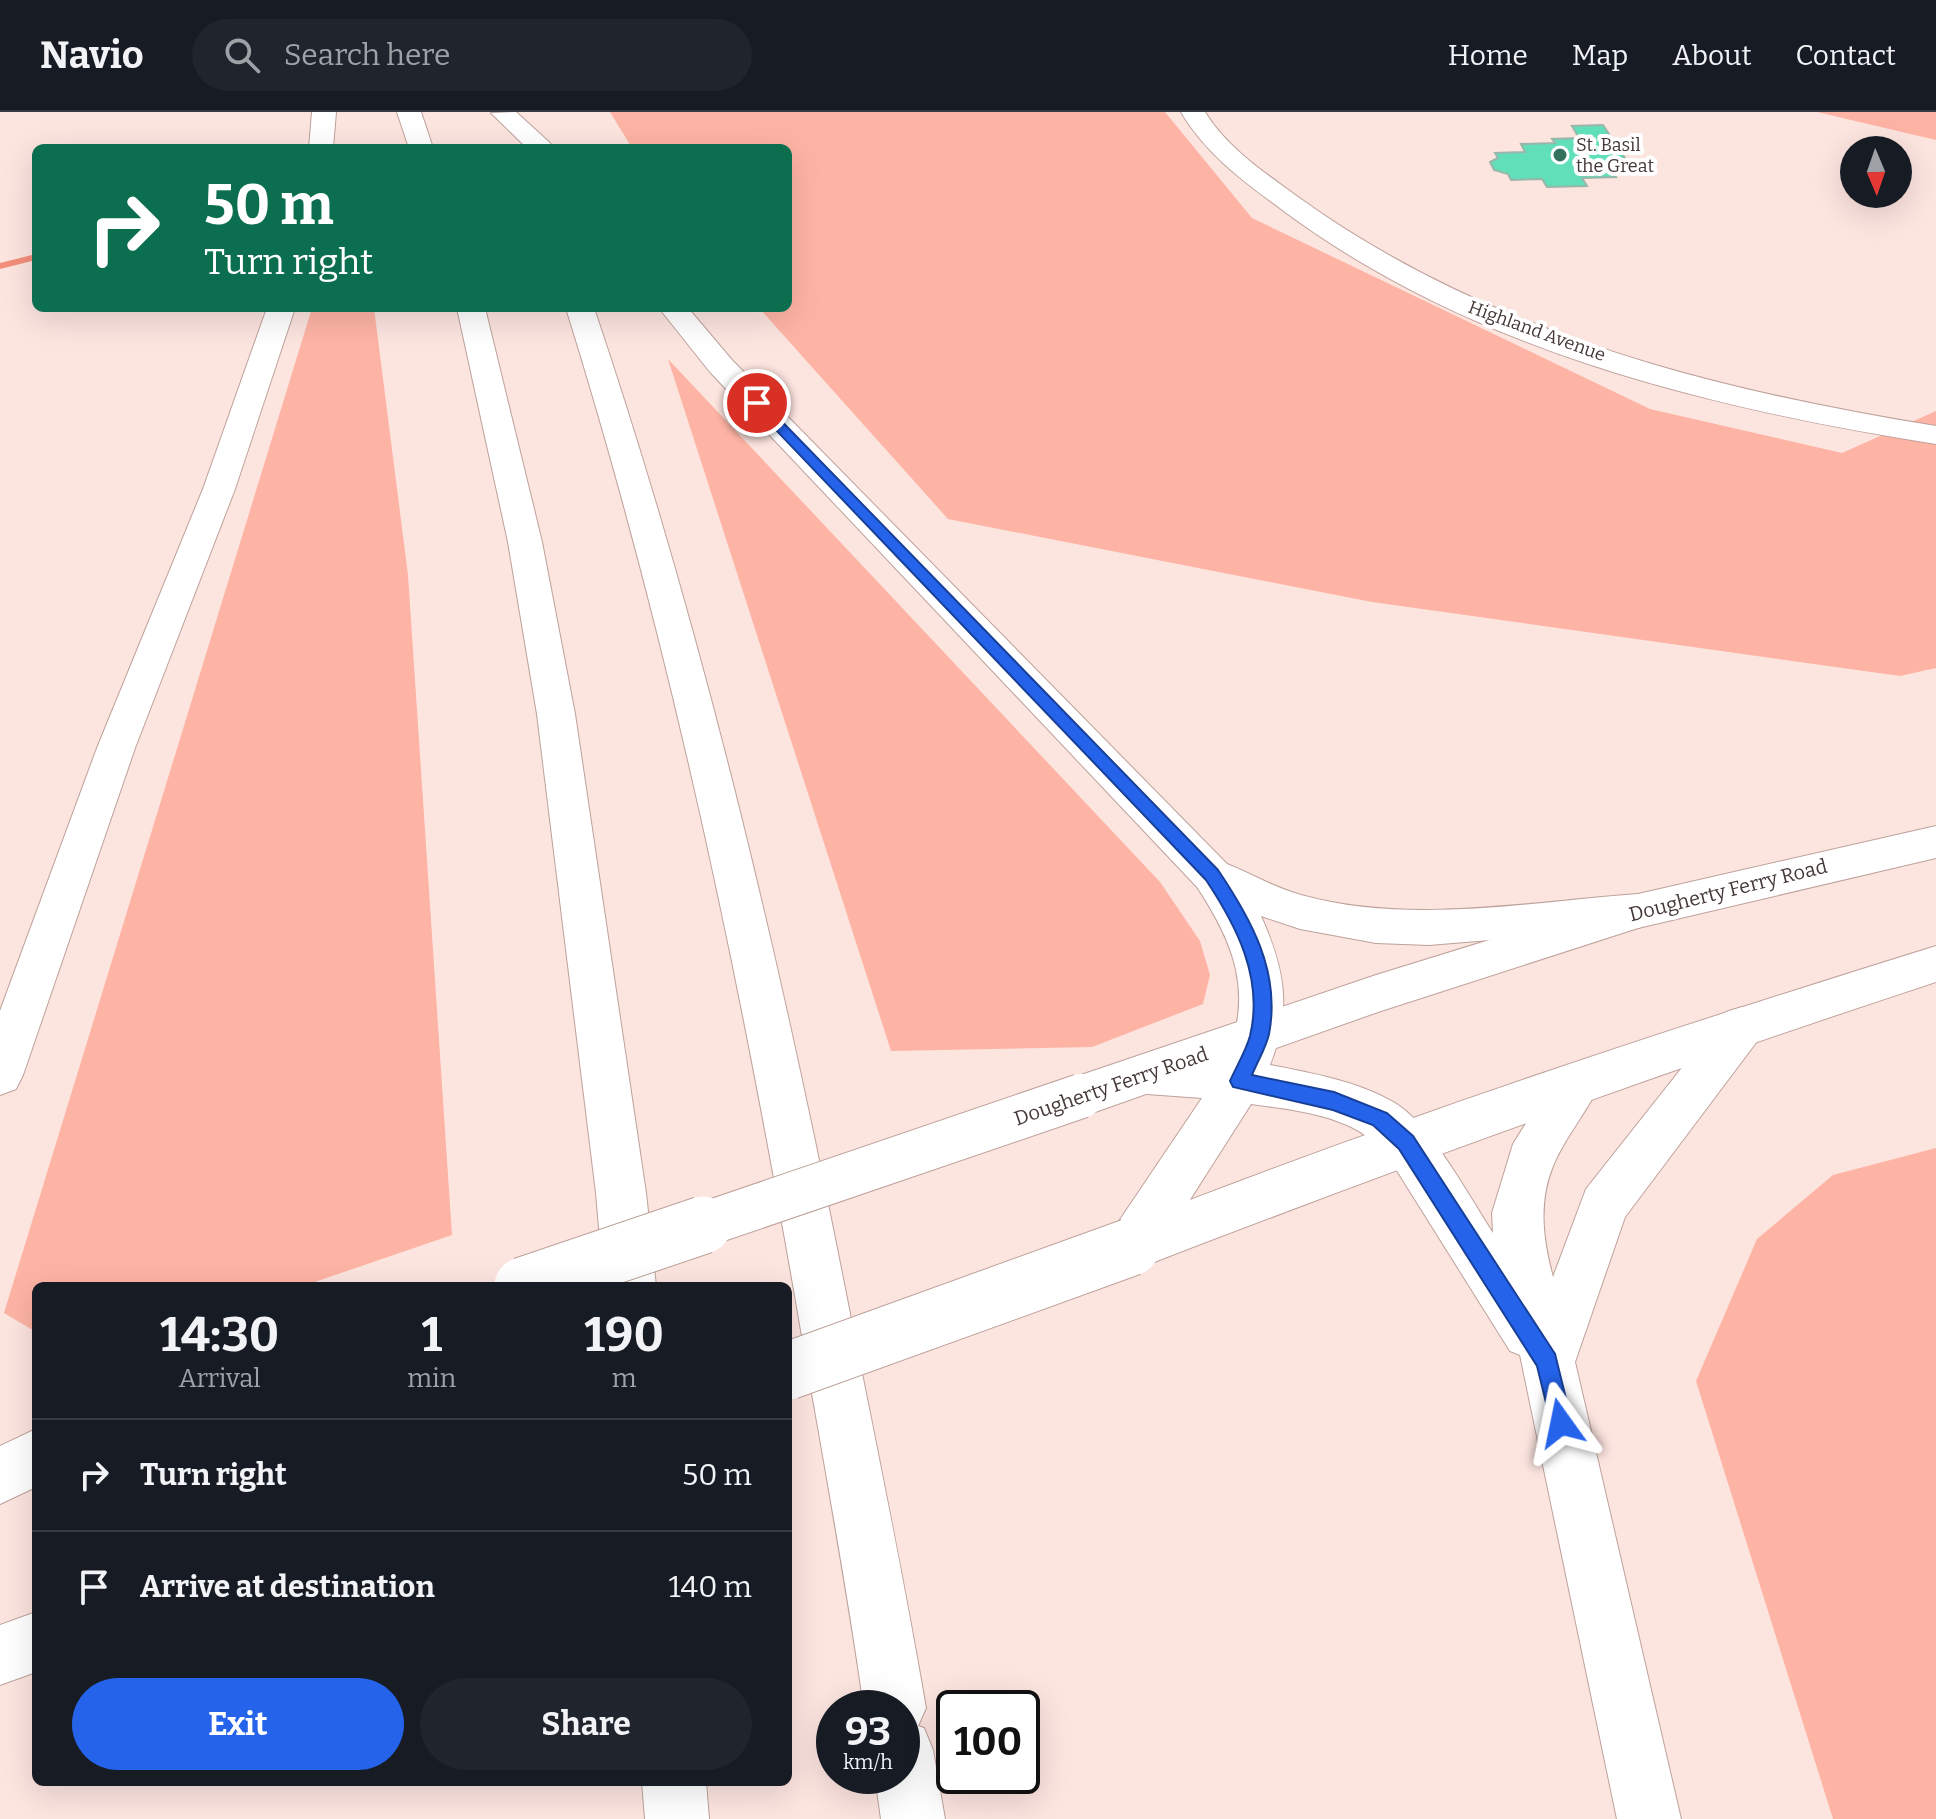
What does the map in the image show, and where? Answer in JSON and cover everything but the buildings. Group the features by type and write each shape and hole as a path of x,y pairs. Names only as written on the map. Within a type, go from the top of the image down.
{"main road":[{"path":"321,144 324,112"},
{"path":"409,112 420,144"},
{"path":"503,112 516,144"},
{"path":"503,112 537,144"},
{"name":"Highland Avenue","path":"1193,112 1220,148 1299,213 1350,247 1477,312 1577,349 1716,392 1936,435"},
{"path":"0,1075 116,748 219,489 280,312"},
{"path":"472,312 525,542 556,714 621,1193 630,1282"},
{"path":"581,312 641,497 735,871 791,1134 892,1690"},
{"path":"676,312 731,376 1212,875 1240,916 1256,954 1261,996 1259,1035 1240,1081 1131,1247"},
{"name":"Dougherty Ferry Road","path":"535,1282 1376,994 1638,911 1936,842"},
{"path":"1212,875 1258,897 1300,912 1376,926 1429,927 1638,911"},
{"path":"792,1370 1406,1143 1742,1026 1936,964"},
{"path":"1548,1362 1604,1205 1742,1026"},
{"path":"1147,1074 1186,1074 1240,1081 1334,1101 1380,1119 1406,1143 1548,1362"},
{"path":"1577,1084 1530,1160 1517,1213 1519,1246 1548,1362 1649,1819"},
{"path":"0,1462 32,1451"},
{"path":"0,1476 32,1459"},
{"path":"0,1655 32,1643"},
{"path":"674,1786 677,1819"},
{"path":"909,1794 913,1819"}],"shaded area":[{"path":"610,112 1165,112 1252,218 1650,409 1842,453 1936,411 1936,668 1900,676 1372,602 948,519 763,312 792,312 792,144 630,144"},
{"path":"1817,112 1936,112 1936,140"},
{"path":"311,312 375,312 408,575 452,1235 315,1282 32,1282 32,1330 4,1313"},
{"path":"668,359 1160,882 1200,941 1210,975 1203,1004 1092,1047 891,1051"},
{"path":"1936,1148 1936,1819 1833,1819 1696,1381 1757,1239 1833,1175"}],"waterway":[{"path":"0,266 32,258"}],"place":[{"name":"St. Basil the Great","path":"1560,155"}],"route":[{"path":"757,403 1212,875 1240,916 1256,954 1261,996 1259,1035 1240,1081 1334,1101 1380,1119 1406,1143 1548,1362 1561,1423"}]}
